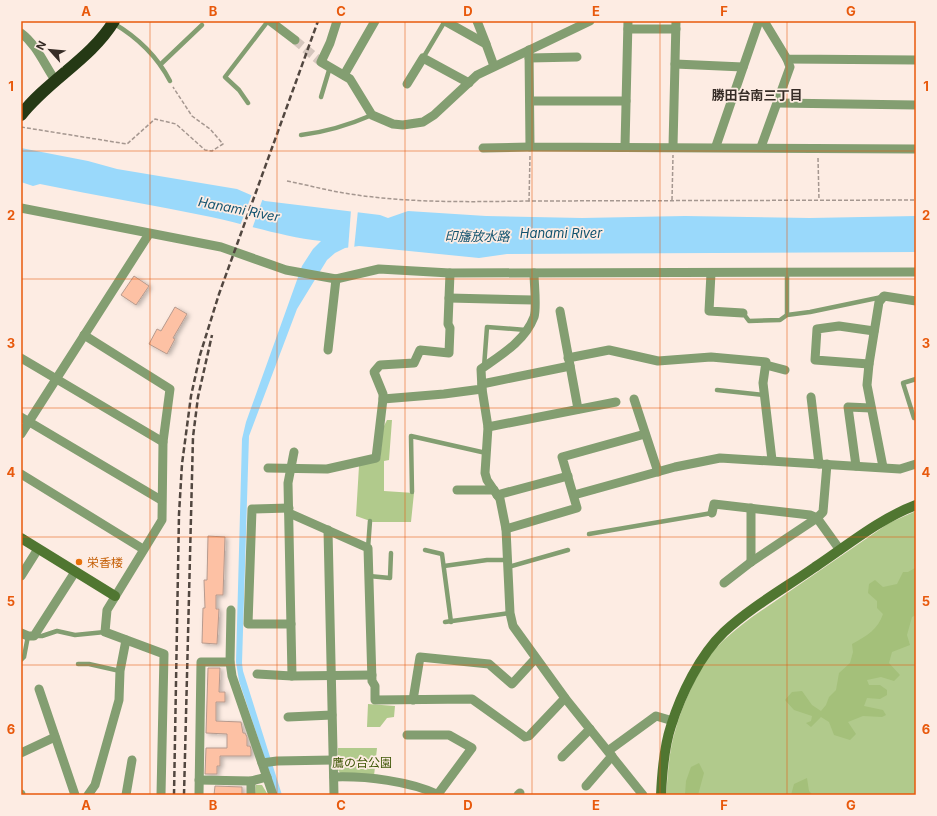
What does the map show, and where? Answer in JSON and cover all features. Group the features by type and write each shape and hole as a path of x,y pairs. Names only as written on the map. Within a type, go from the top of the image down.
{"highway":[{"path":"21,115 45,88 93,47 114,22"}],"street":[{"path":"269,21 295,40"},
{"path":"337,21 330,43 321,62 350,79 372,115 393,124 403,125 423,122 443,108 477,75 494,66 529,54 590,21"},
{"path":"344,75 375,21"},
{"path":"445,21 486,44"},
{"path":"477,21 494,66"},
{"path":"716,146 759,21"},
{"path":"761,147 790,67 787,59 764,21"},
{"path":"625,146 628,25 676,25 673,146"},
{"path":"21,33 36,47 41,60 55,80"},
{"path":"529,54 577,58"},
{"path":"529,54 530,146"},
{"path":"407,84 423,58 469,83"},
{"path":"787,59 916,60"},
{"path":"675,64 743,67"},
{"path":"530,101 626,101"},
{"path":"778,103 916,105"},
{"path":"483,148 530,146 716,146 916,149"},
{"path":"21,208 220,247 297,272 336,278 379,269 450,274 916,272"},
{"path":"21,434 25,419 56,379 149,234"},
{"path":"534,273 534,316 526,330 506,352 481,369 488,427 485,473 487,480 500,499 506,529 510,613 514,630 535,659 643,795"},
{"path":"711,273 709,311 743,313"},
{"path":"268,468 327,469 376,458 383,394 374,372 380,365 414,363 420,350 449,352 450,274"},
{"path":"328,350 336,278"},
{"path":"883,467 870,408 868,385 869,364 879,302 884,296 916,301"},
{"path":"449,298 534,300"},
{"path":"560,311 578,409"},
{"path":"869,364 815,360 817,329 839,326 874,331"},
{"path":"84,335 170,389 163,442 161,500 162,520 106,610 105,632 164,654 161,795"},
{"path":"383,399 444,394 482,386 610,350 658,361 711,357 766,362 766,365 785,370"},
{"path":"21,358 163,442"},
{"path":"766,365 763,383 772,460"},
{"path":"724,583 751,562 817,518 823,512 823,464 811,397"},
{"path":"634,399 658,472"},
{"path":"488,427 616,402"},
{"path":"856,466 848,407 870,408"},
{"path":"25,419 161,500"},
{"path":"506,529 577,508 562,457 645,434"},
{"path":"292,676 288,483 294,452"},
{"path":"574,495 658,472 720,458 900,469 916,464"},
{"path":"21,474 144,549"},
{"path":"457,490 496,493 568,476"},
{"path":"712,513 714,504 810,515 817,518 840,550"},
{"path":"661,795 662,773 673,721 692,677 704,654 724,632 739,620 885,519 916,506"},
{"path":"751,508 751,562"},
{"path":"291,624 248,624 252,509 289,511 368,548 372,675 375,686 375,700 472,699 525,737 529,736 565,698"},
{"path":"328,530 334,795"},
{"path":"21,538 115,596"},
{"path":"21,576 38,549"},
{"path":"28,635 75,572"},
{"path":"230,610 230,662 232,676 263,762 272,795"},
{"path":"88,795 95,784 119,700 120,670 126,640"},
{"path":"413,700 420,657 489,664 512,684 535,659"},
{"path":"199,795 201,662 230,662"},
{"path":"257,674 292,676 372,675"},
{"path":"39,689 75,795"},
{"path":"288,717 332,715"},
{"path":"586,786 610,754 656,716 673,721"},
{"path":"562,757 590,729"},
{"path":"334,777 356,776 409,785 439,795 472,748 449,735 407,736"},
{"path":"21,753 55,737"},
{"path":"126,795 132,760"},
{"path":"263,762 277,760 333,760"},
{"path":"199,780 251,781 267,777"},
{"path":"251,781 251,795"}],"lane":[{"path":"248,103 239,90 225,77 269,21"},
{"path":"423,58 445,21"},
{"path":"114,22 129,32 161,64 170,81"},
{"path":"161,64 202,25"},
{"path":"321,97 330,67"},
{"path":"301,135 318,133 350,124 372,115"},
{"path":"787,273 787,315"},
{"path":"743,313 749,321 780,320 787,315 810,312 884,296"},
{"path":"484,367 487,327 526,330"},
{"path":"916,379 903,383 914,418 916,418"},
{"path":"717,390 764,395"},
{"path":"412,492 411,436 486,454"},
{"path":"589,534 712,513"},
{"path":"368,548 370,521"},
{"path":"425,550 442,554 448,622 510,613"},
{"path":"444,566 486,560 508,564 568,550"},
{"path":"369,576 390,578 391,553"},
{"path":"21,660 24,657 28,635 42,636 57,631 75,635 105,632"},
{"path":"78,664 89,664 120,670"}],"path":[{"path":"21,127 127,144 155,119 176,124 205,150 212,151 223,144 210,129 192,116 170,81"},
{"path":"529,202 530,146"},
{"path":"672,200 673,146"},
{"path":"818,148 819,200"},
{"path":"287,181 349,194 391,199 449,202 916,200"}],"green space":[{"path":"387,420 392,420 389,460 384,461 384,491 414,493 411,522 373,522 356,516 359,466 380,460 383,428"},
{"path":"916,511 916,795 666,795 670,753 679,719 687,698 703,665 715,649 728,636 752,617 889,523"},
{"path":"916,559 916,615 912,617 907,635 910,645 892,652 889,663 900,675 894,681 881,677 867,680 869,685 880,685 887,690 887,695 880,699 867,698 864,706 883,710 886,715 882,717 863,716 848,722 856,734 850,740 834,735 829,722 821,717 811,727 806,723 811,721 812,716 794,710 785,700 792,692 802,691 812,705 821,711 826,705 829,697 836,690 839,673 850,663 853,652 852,644 871,632 878,624 883,614 877,608 877,601 868,593 869,584 875,580 883,587 897,584 903,572 908,572 915,568 914,560"},
{"path":"368,704 395,706 394,717 387,718 380,727 367,727"},
{"name":"鷹の台公園","path":"338,748 377,748 374,776 341,774 338,770"},
{"path":"699,763 704,773 698,795 685,795 686,781 691,767"},
{"path":"807,778 809,791 813,795 791,795 794,784"},
{"path":"256,785 262,785 268,795 255,795"}],"water":[{"name":"印旛放水路","path":"21,148 88,161 117,169 237,189 265,201 380,215 388,218 408,211 486,216 582,218 685,216 810,218 916,216 916,252 507,254 479,258 359,246 345,248 335,253 327,260 297,309 249,436 242,663 243,671 282,795 277,795 239,681 236,662 242,439 246,422 302,266 313,249 321,241 293,237 168,208 40,184 33,186 21,182"}],"pier":[{"path":"252,194 263,198 252,229 240,226"},
{"path":"351,210 358,210 354,249 348,250"}],"building":[{"path":"134,276 149,286 136,305 121,295"},
{"path":"175,307 187,314 173,338 175,339 167,354 149,344 157,329 161,331"},
{"path":"208,536 225,537 223,595 216,595 216,609 219,609 217,644 202,643 203,608 205,608 204,580 207,580"},
{"path":"208,668 220,668 219,692 225,692 225,702 216,702 216,721 241,722 243,733 245,733 247,737 247,746 250,746 251,749 251,756 220,756 220,766 217,766 217,774 205,774 206,748 227,748 227,734 206,733"},
{"path":"215,786 242,787 242,795 214,795"}],"tunnel":[{"path":"295,40 321,62"}],"railway":[{"path":"174,795 179,514 182,464 191,396 200,355 219,294 318,21"},
{"path":"184,795 193,437 198,397 212,335"}],"place":[{"name":"栄香楼","path":"79,562"}],"district":[{"name":"勝田台南三丁目","path":"757,95"}],"water label":[{"name":"Hanami River","path":"239,209"},
{"name":"Hanami River","path":"561,233"}]}
